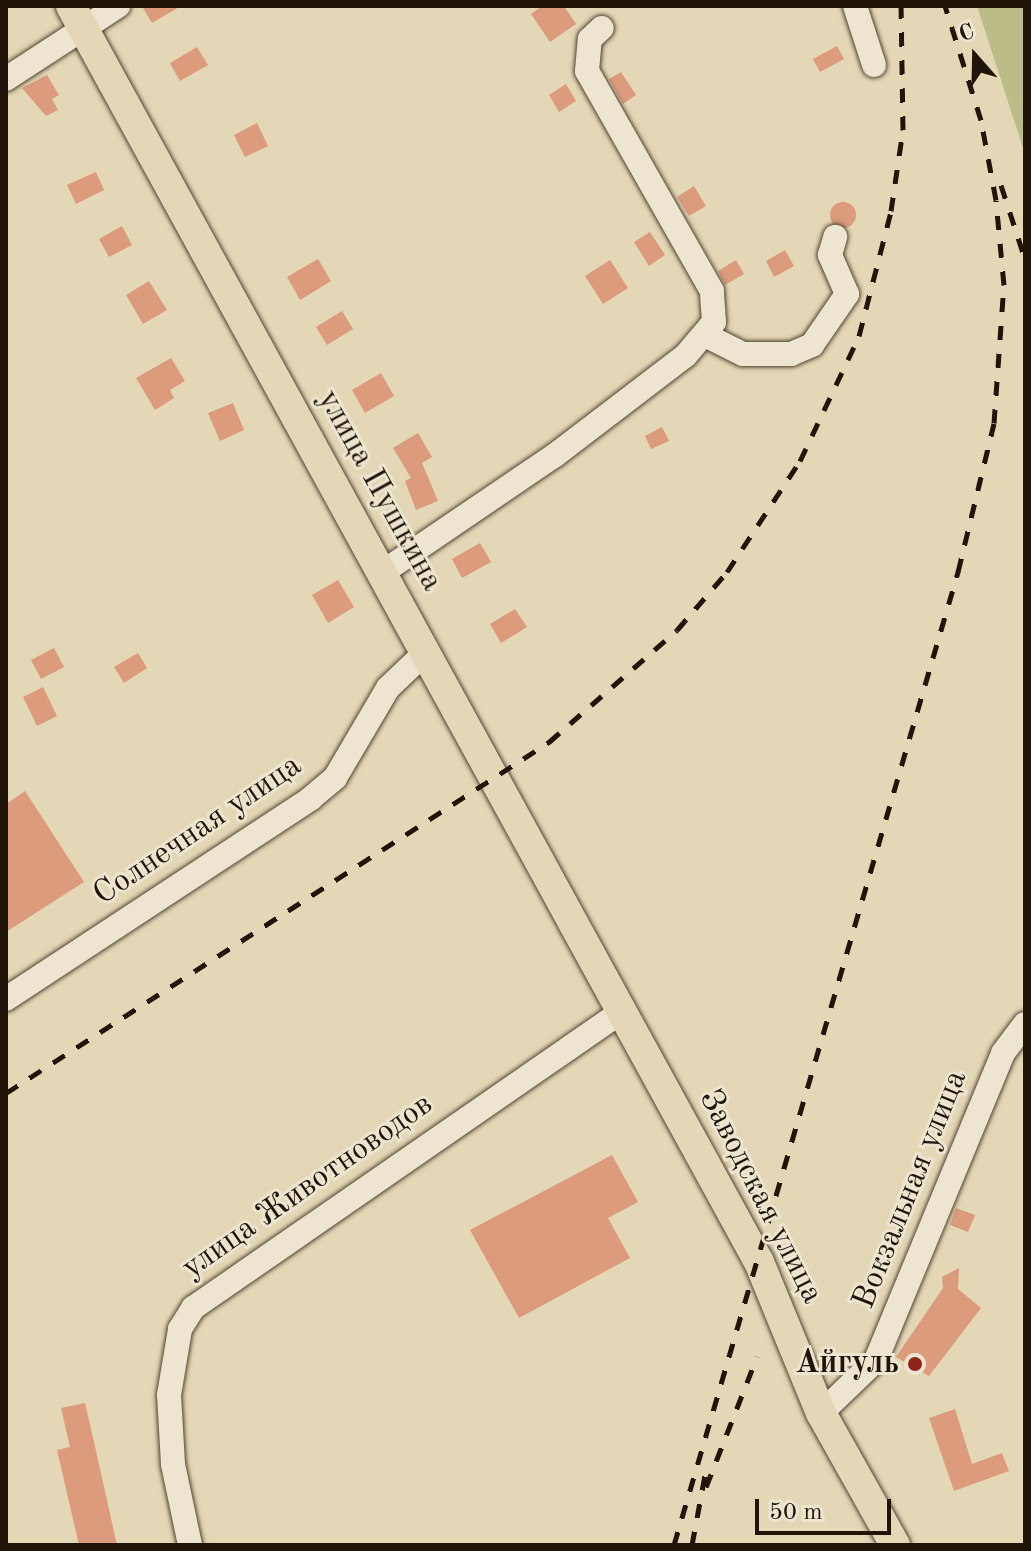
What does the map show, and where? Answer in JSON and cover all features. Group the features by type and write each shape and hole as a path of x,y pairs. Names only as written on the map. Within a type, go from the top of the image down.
{"main road":[{"name":"улица Пушкина","path":"78,18 624,1010"},
{"name":"Заводская улица","path":"624,1010 759,1262 821,1413 895,1545"}],"street":[{"path":"6,79 78,18 118,6"},
{"path":"855,6 874,65"},
{"path":"383,572 554,456 707,336 714,322 712,291 587,71 584,55 602,28"},
{"path":"707,336 743,354 791,354 812,345 847,294 830,255 835,237"},
{"name":"Солнечная улица","path":"6,999 310,799 335,778 388,688 427,651"},
{"name":"улица Животноводов","path":"190,1545 173,1464 169,1395 180,1329 193,1308 624,1010"},
{"name":"Вокзальная улица","path":"821,1413 876,1360 1003,1053 1025,1024"}],"green space":[{"path":"977,6 1025,6 1025,154"}],"building":[{"path":"142,6 181,6 152,23"},
{"path":"542,6 564,6 576,24 550,42 531,14"},
{"path":"837,46 844,59 820,72 813,59"},
{"path":"197,47 208,65 180,81 170,63"},
{"path":"621,72 636,95 623,104 609,79"},
{"path":"47,75 59,95 52,99 58,110 46,116 22,88"},
{"path":"566,84 576,101 559,112 549,95"},
{"path":"257,123 268,146 245,157 234,135"},
{"path":"96,172 104,190 76,204 67,185"},
{"path":"694,186 706,206 689,216 677,197"},
{"path":"843,202 852,206 856,215 852,224 843,228 834,224 830,215 834,206"},
{"path":"122,226 132,245 109,257 99,239"},
{"path":"650,232 665,255 649,266 634,242"},
{"path":"785,250 794,266 774,277 766,261"},
{"path":"318,259 331,281 300,300 287,277"},
{"path":"610,260 628,288 603,304 585,276"},
{"path":"736,260 744,274 725,285 718,271"},
{"path":"149,281 167,310 143,324 126,295"},
{"path":"342,311 353,329 327,345 316,327"},
{"path":"171,358 185,381 170,390 174,398 155,410 136,378"},
{"path":"381,373 394,396 365,413 352,390"},
{"path":"233,403 244,430 220,441 208,413"},
{"path":"662,427 669,441 651,449 645,436"},
{"path":"418,433 432,457 422,463 438,501 416,510 405,481 411,478 393,448"},
{"path":"480,543 491,562 462,578 452,559"},
{"path":"338,580 354,607 328,623 312,595"},
{"path":"515,609 527,627 501,643 490,624"},
{"path":"54,648 64,667 41,679 31,660"},
{"path":"138,653 147,668 124,683 114,667"},
{"path":"43,687 57,716 37,726 23,697"},
{"path":"25,791 84,882 6,932 6,804"},
{"path":"612,1155 638,1202 608,1218 630,1258 519,1318 470,1230"},
{"path":"956,1208 975,1215 968,1232 950,1225"},
{"path":"959,1268 958,1289 981,1308 929,1376 896,1357 943,1288 942,1277"},
{"path":"85,1403 117,1545 79,1545 57,1450 70,1447 61,1408"},
{"path":"955,1409 972,1464 1002,1453 1009,1471 954,1491 929,1418"}],"railway":[{"path":"6,1093 549,742 677,630 727,572 800,461 859,336 891,211 903,130 901,6"},
{"path":"674,1545 958,572 994,423 1004,285 996,200 981,120 945,6"},
{"path":"1001,185 1025,259"},
{"path":"706,1487 757,1357"},
{"path":"692,1545 705,1475"}],"place":[{"name":"Айгуль","path":"915,1364"}]}
